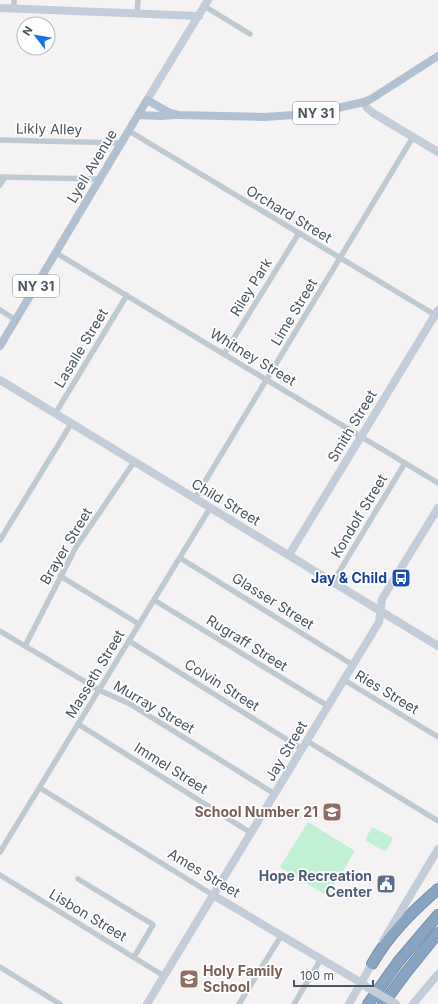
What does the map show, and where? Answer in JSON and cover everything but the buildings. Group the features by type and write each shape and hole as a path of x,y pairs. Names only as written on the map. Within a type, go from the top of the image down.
{"highway":[{"path":"372,964 396,929 438,889"},
{"path":"368,1004 398,962 438,915"},
{"path":"383,1004 438,933"}],"main road":[{"name":"NY 31","path":"138,115 161,116 179,114 265,117 311,114 364,102 438,56"},
{"name":"NY 31","path":"147,100 164,110 179,114"},
{"name":"Lyell Avenue","path":"0,346 147,100"}],"street":[{"path":"137,13 138,0"},
{"path":"206,3 250,34"},
{"name":"Lyell Avenue","path":"147,100 206,3"},
{"path":"0,8 14,4 199,16"},
{"path":"364,102 373,113 438,152"},
{"name":"Orchard Street","path":"128,131 340,258 437,314"},
{"name":"Lime Street","path":"195,498 413,137"},
{"name":"Likly Alley","path":"0,140 122,143"},
{"path":"0,185 2,177 100,179"},
{"name":"Riley Park","path":"224,354 299,233"},
{"name":"Whitney Street","path":"56,253 438,483"},
{"name":"Lasalle Street","path":"55,414 127,295"},
{"path":"0,310 16,320"},
{"name":"Smith Street","path":"289,555 437,314"},
{"name":"Child Street","path":"0,380 438,646"},
{"path":"0,540 71,424"},
{"name":"Brayer Street","path":"25,646 76,547 134,462"},
{"name":"Kondolf Street","path":"333,582 405,463"},
{"name":"Masseth Street","path":"0,852 210,508"},
{"name":"Jay Street","path":"147,1004 379,622 382,599 438,508"},
{"name":"Glasser Street","path":"180,558 353,665"},
{"path":"60,576 140,624"},
{"name":"Rugraff Street","path":"154,600 328,706"},
{"name":"Murray Street","path":"0,631 99,690 130,704 275,794"},
{"name":"Colvin Street","path":"129,641 302,749"},
{"name":"Ries Street","path":"344,680 438,737"},
{"name":"Immel Street","path":"78,724 251,833"},
{"path":"307,741 438,821"},
{"name":"Ames Street","path":"40,788 213,895 396,1004"},
{"path":"348,1004 363,984 389,930 438,848"},
{"name":"Lisbon Street","path":"0,875 164,976"},
{"path":"78,879 152,924 134,957"},
{"path":"239,1004 281,936"},
{"path":"294,1004 320,959"},
{"path":"0,967 60,1004"},
{"path":"413,1004 438,974"}],"green space":[{"path":"308,822 355,851 329,894 324,894 280,867"},
{"path":"372,827 393,838 387,850 384,851 366,841"}],"place":[{"name":"Jay & Child","path":"401,578"},
{"name":"School Number 21","path":"332,812"},
{"name":"Hope Recreation Center","path":"386,884"},
{"name":"Holy Family School","path":"189,979"}]}
